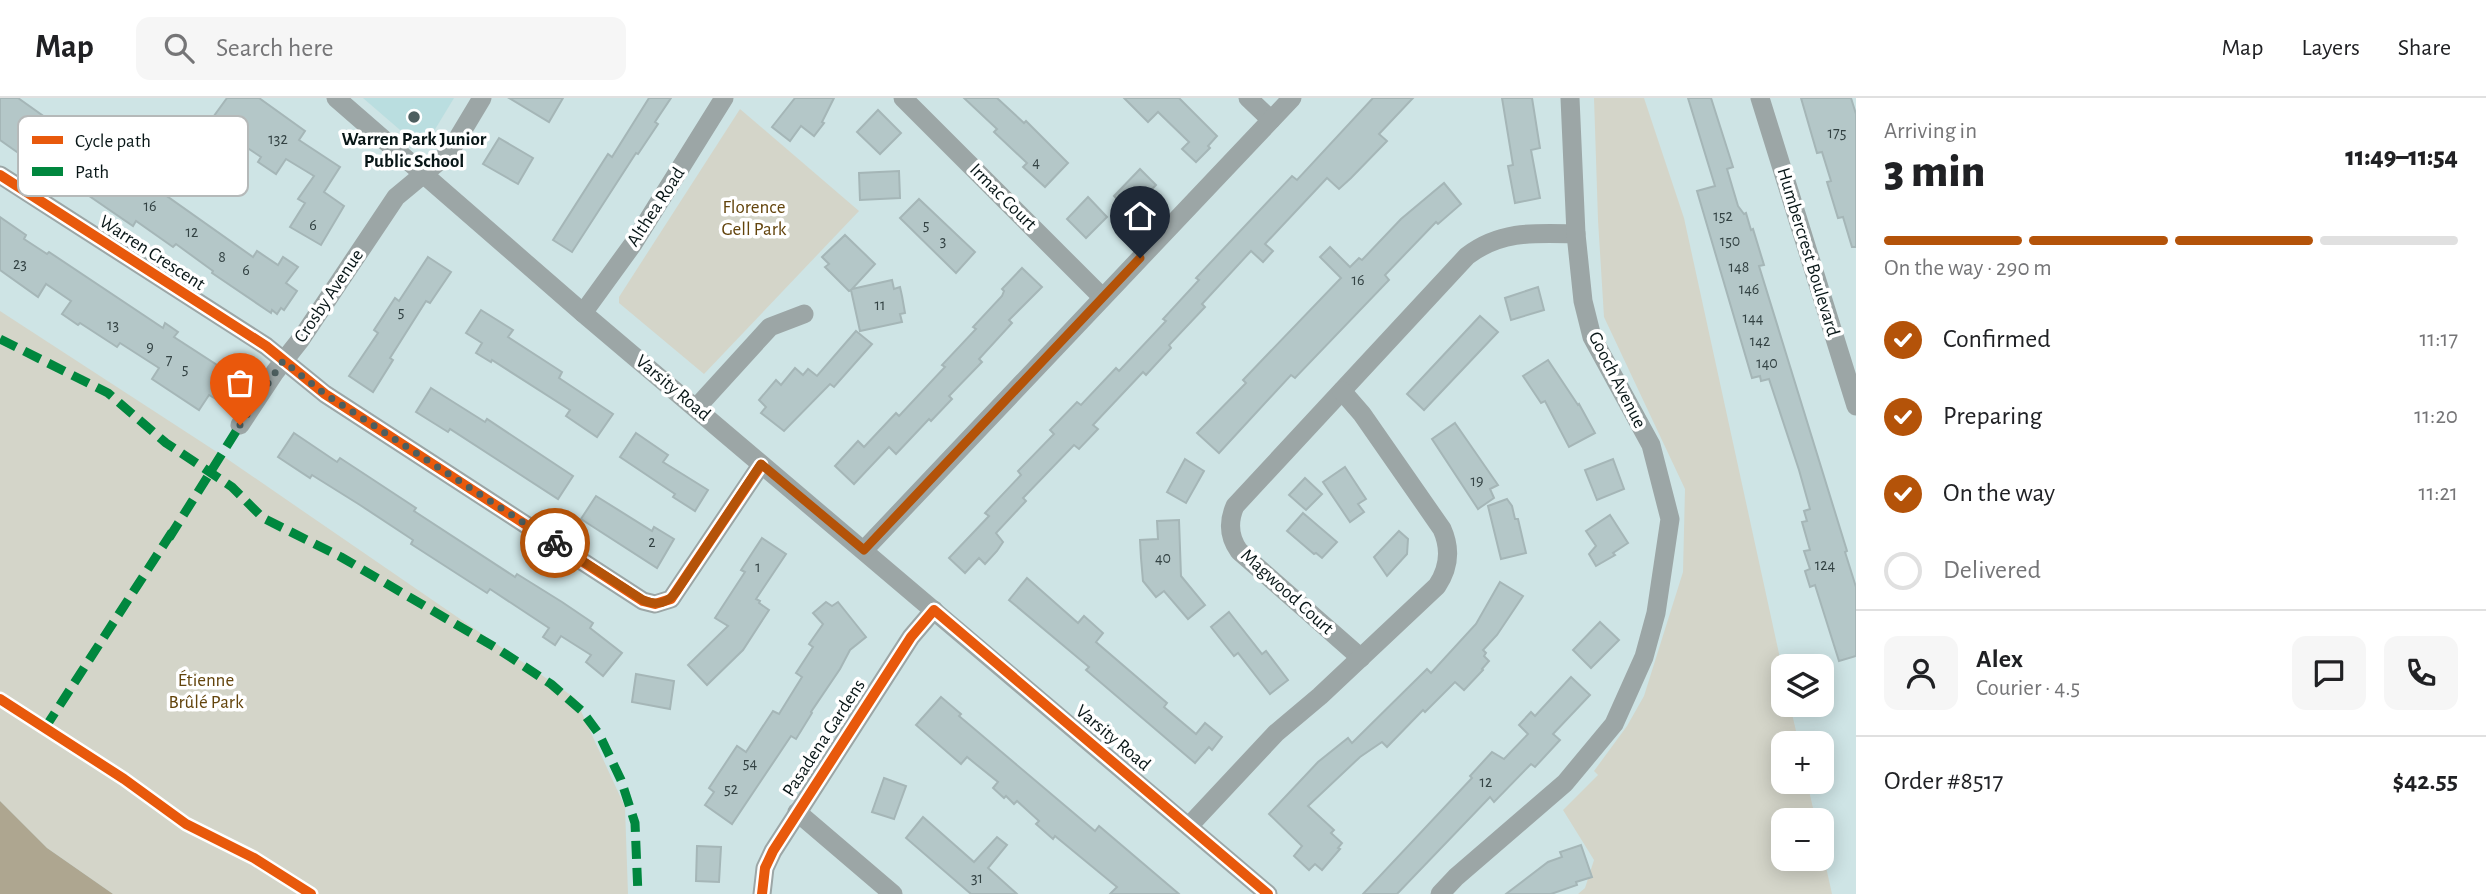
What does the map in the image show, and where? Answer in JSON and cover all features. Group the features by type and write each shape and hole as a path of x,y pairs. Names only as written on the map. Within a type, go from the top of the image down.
{"street":[{"name":"Varsity Road","path":"336,98 583,313 1268,894"},
{"name":"Crosby Avenue","path":"240,425 396,197 449,153 482,98"},
{"name":"Althea Road","path":"583,313 632,244 724,98"},
{"name":"Irmac Court","path":"903,98 1102,297"},
{"path":"1248,98 1271,120"},
{"path":"864,550 1292,98"},
{"name":"Gooch Avenue","path":"1440,894 1565,783 1614,724 1644,656 1656,613 1670,519 1651,445 1592,337 1583,301 1576,234 1570,98"},
{"name":"Humbercrest Boulevard","path":"1760,98 1856,406"},
{"name":"Warren Crescent","path":"0,175 18,187"},
{"name":"Warren Crescent","path":"33,196 266,346 325,394 643,600 655,604 671,599 761,464"},
{"name":"Magwood Court","path":"1361,658 1239,551 1233,542 1230,526 1238,501 1467,256 1481,246 1516,234 1576,234"},
{"path":"697,407 770,327 804,314"},
{"path":"1189,826 1276,733 1437,586 1445,571 1448,553 1442,530 1362,414 1342,391"},
{"name":"Pasadena Gardens","path":"762,894 765,868 773,851 912,637 934,610"},
{"path":"797,812 893,894"}],"shaded area":[{"name":"Warren Park Junior Public School","path":"363,98 454,98 431,136 414,142"},
{"path":"0,801 47,848 113,894 0,894"}],"green space":[{"path":"1594,98 1644,98 1684,218 1779,654 1771,654 1771,717 1793,717 1796,731 1771,731 1771,794 1810,794 1813,808 1771,808 1771,871 1827,871 1832,894 1578,894 1585,888 1594,860 1563,810 1598,775 1594,771 1627,726 1644,696 1683,572 1685,489 1604,317"},
{"name":"Florence Gell Park","path":"740,109 859,211 704,374 619,303 619,297"},
{"name":"Étienne Brûlé Park","path":"0,311 220,454 575,698 625,807 628,894 113,894 47,848 0,801"}],"building":[{"path":"0,98 18,98 43,116 18,116 18,153 0,140"},
{"path":"227,98 259,98 305,131 299,140 340,167 324,192 344,206 321,245 290,227 305,203 298,199 314,176 286,159 276,174 258,162 261,157 248,148 248,116 214,116"},
{"path":"509,98 563,98 549,122"},
{"path":"649,98 671,98 655,122 658,124 572,252 553,240 608,154 612,157"},
{"path":"795,98 834,98 822,122 824,123 814,136 801,126 790,141 772,127"},
{"path":"964,98 997,98 1024,123 1026,121 1068,163 1045,187 1023,167 1027,163 994,132 997,129"},
{"path":"1124,98 1179,98 1217,136 1196,162 1182,149 1189,142 1158,112 1148,122"},
{"path":"1373,98 1413,98 1379,134 1387,141 1351,178 1339,189 1327,178 1265,244 1273,251 1263,262 1251,251 1202,304 1205,307 1169,345 1171,348 1146,375 1143,372 1093,425 1098,429 1079,449 1074,445 1023,498 1026,501 996,533 1003,542 997,551 985,564 979,558 965,573 949,558 989,516 985,513 1021,475 1018,471 1054,434 1050,430 1077,402 1081,405 1116,368 1119,371 1166,321 1163,319 1199,280 1196,278 1292,176 1297,180"},
{"path":"1502,98 1532,98 1540,148 1531,150 1540,198 1515,203 1508,166 1513,165"},
{"path":"1688,98 1711,98 1733,167 1727,169 1738,206 1746,213 1751,230 1753,229 1764,265 1759,266 1847,551 1845,552 1856,587 1856,656 1839,661 1815,585 1810,587 1805,571 1810,569 1804,551 1810,550 1802,522 1807,521 1804,511 1810,509 1799,470 1769,379 1761,381 1760,376 1752,378 1697,191 1715,186"},
{"path":"1801,98 1851,98 1856,114 1856,247 1852,247 1843,217 1838,218 1827,182 1831,181 1822,152 1817,153"},
{"path":"878,110 901,133 880,154 857,132"},
{"path":"499,138 533,158 518,184 483,164"},
{"path":"1140,169 1156,185 1130,212 1114,196"},
{"path":"899,171 900,198 860,200 859,173"},
{"path":"1444,183 1461,204 1438,224 1436,222 1385,275 1389,280 1295,378 1291,375 1219,453 1197,433 1246,383 1243,380 1341,278 1320,257 1330,247 1350,267 1359,258 1362,260 1401,219"},
{"path":"89,196 167,196 253,257 257,251 278,265 283,257 298,267 286,283 297,291 284,310 281,308 277,314 272,310 271,313 212,273 213,271 176,244 173,247 136,221 133,226"},
{"path":"1088,197 1107,217 1086,238 1067,219"},
{"path":"919,199 975,252 956,273 900,218"},
{"path":"0,217 26,235 24,239 47,254 49,252 163,328 165,323 178,332 174,337 242,378 226,405 209,395 199,410 152,379 159,368 120,343 117,347 62,314 71,301 46,284 38,297 0,270"},
{"path":"845,235 875,264 852,289 892,280 894,289 900,287 905,313 900,314 902,322 860,331 851,290 825,267 829,264 822,257"},
{"path":"428,257 451,272 430,303 426,301 390,358 393,360 373,392 349,376 378,333 374,330 395,298 399,301"},
{"path":"1022,268 1042,287 1009,320 1012,323 979,359 982,362 949,396 952,399 896,454 889,447 854,484 835,466 858,441 864,447 896,413 899,416 945,367 942,365 976,329 973,327 1002,296 1002,289"},
{"path":"1538,287 1544,310 1511,320 1505,298"},
{"path":"481,310 513,330 508,337 562,372 559,378 613,414 597,437 566,416 570,410 492,360 491,362 476,353 482,343 466,333"},
{"path":"1480,316 1498,332 1424,410 1407,394"},
{"path":"856,331 872,344 834,387 830,384 784,431 761,413 766,407 759,400 776,380 781,385 795,368 803,375 808,369 817,376"},
{"path":"1548,360 1579,404 1595,433 1569,447 1545,401 1541,403 1523,376"},
{"path":"431,388 485,422 487,419 573,476 558,499 450,429 448,432 416,412"},
{"path":"1455,423 1498,485 1490,489 1494,498 1478,509 1432,439"},
{"path":"294,433 337,462 340,458 416,508 414,511 515,577 517,574 562,602 593,623 590,628 622,653 603,676 586,662 591,655 561,636 555,645 543,637 549,628 490,589 487,593 411,544 413,540 360,505 278,457"},
{"path":"636,433 668,455 663,462 708,490 695,511 673,497 675,494 620,457"},
{"path":"1185,459 1204,471 1186,503 1167,492"},
{"path":"1613,459 1624,489 1597,500 1585,470"},
{"path":"1345,467 1366,499 1358,504 1364,512 1350,522 1323,482"},
{"path":"1305,478 1322,494 1306,510 1289,495"},
{"path":"596,496 652,531 654,527 674,539 657,568 581,519"},
{"path":"1507,499 1515,519 1518,519 1526,553 1501,559 1488,506"},
{"path":"1303,513 1337,542 1322,558 1287,531"},
{"path":"1610,515 1628,543 1613,553 1615,555 1596,566 1589,554 1596,546 1586,531"},
{"path":"1179,520 1181,576 1205,605 1188,619 1164,591 1156,597 1143,581 1140,540 1158,539 1157,521"},
{"path":"1399,531 1408,539 1407,554 1387,576 1374,557"},
{"path":"762,538 786,554 756,599 769,610 743,650 707,685 688,665 728,626 715,618 745,572 741,570"},
{"path":"1027,578 1078,623 1084,616 1103,633 1096,642 1167,703 1164,707 1196,734 1205,723 1222,737 1212,750 1209,747 1195,763 1086,670 1089,667 1009,600"},
{"path":"1500,582 1523,596 1497,635 1483,650 1489,661 1483,670 1464,690 1455,682 1387,747 1382,742 1360,757 1308,806 1334,830 1331,833 1342,843 1322,870 1315,864 1309,870 1294,856 1302,846 1269,814 1318,762 1348,738 1352,743 1427,669 1431,673 1476,624"},
{"path":"826,602 832,606 838,602 866,637 850,650 796,739 791,736 732,824 705,805 714,792 709,788 737,746 746,752 773,711 779,714 802,677 796,673 813,647 809,644 823,624 813,613"},
{"path":"1229,612 1262,654 1266,651 1288,680 1270,694 1238,653 1234,656 1211,627"},
{"path":"1600,622 1619,640 1591,668 1573,650"},
{"path":"636,674 674,681 670,709 632,702"},
{"path":"1571,677 1590,695 1553,734 1560,740 1535,767 1531,764 1494,802 1490,797 1397,894 1363,894 1472,778 1470,776 1492,752 1504,759 1528,734 1519,725 1531,712 1535,716"},
{"path":"941,697 961,714 959,716 1095,831 1099,826 1179,894 1110,894 1117,887 1055,836 1053,839 1036,824 1039,821 1017,801 1014,804 1006,796 1004,798 993,788 998,782 967,757 961,764 916,725"},
{"path":"884,778 906,786 894,819 872,812"},
{"path":"923,817 974,862 997,837 1007,845 988,868 1017,894 971,894 906,838"},
{"path":"1581,845 1592,877 1551,894 1506,894 1548,862 1562,857 1560,852"},
{"path":"697,846 721,847 719,882 696,881"}],"marked path":[{"path":"0,339 108,393 166,443 232,487 263,518 341,557 498,649 551,684 582,711 599,734 621,780 635,823 638,894"},
{"path":"169,538 240,425"},
{"path":"45,728 172,532"}],"cycle path":[{"path":"0,175 18,187"},
{"path":"33,196 266,346 325,394 643,601 655,604 671,599 761,465"},
{"path":"762,894 765,868 773,851 911,637 934,610 1268,894"},
{"path":"0,699 124,779 186,824 254,858 311,894"}],"way so far":[{"path":"240,425 283,361 325,394 555,543"}],"place":[{"name":"Warren Park Junior Public School","path":"414,117"}],"route":[{"path":"555,543 643,600 655,604 666,602 676,592 761,464 864,550 1140,258"}]}
